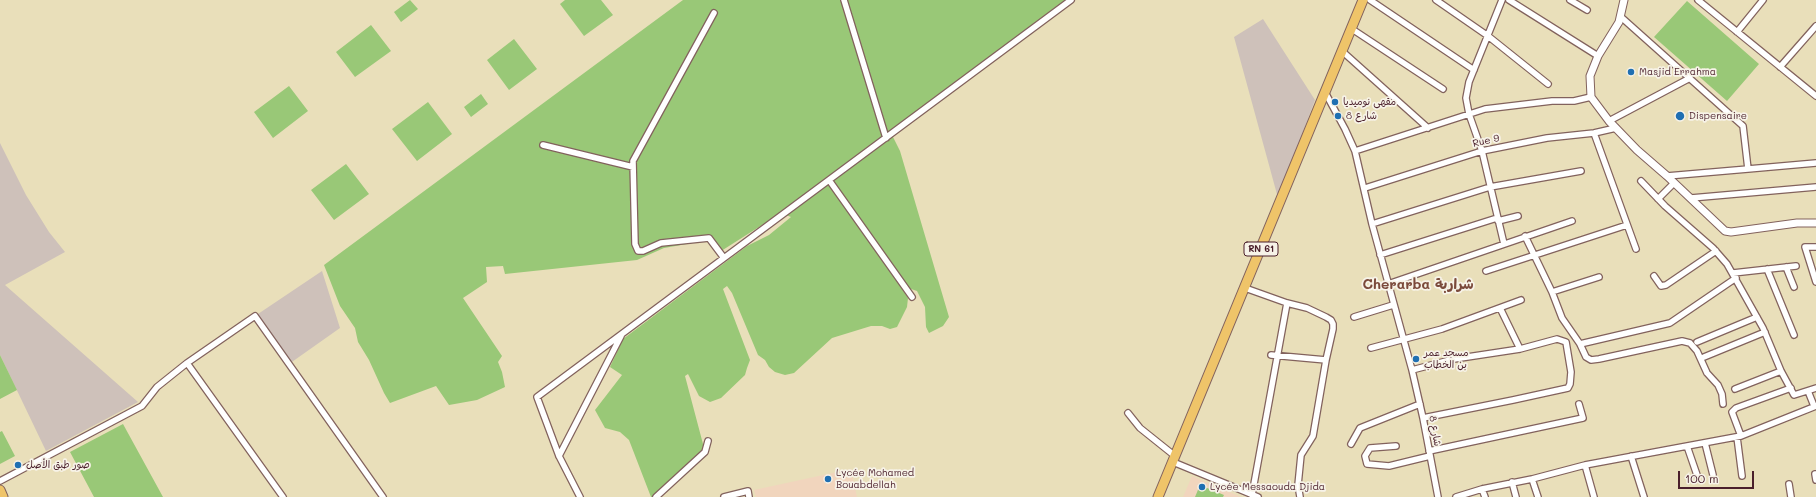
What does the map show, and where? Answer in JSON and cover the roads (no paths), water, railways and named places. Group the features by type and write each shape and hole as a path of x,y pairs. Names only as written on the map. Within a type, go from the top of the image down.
{"main road":[{"name":"RN 61","path":"1158,497 1364,0"},
{"path":"0,490 3,497"}],"street":[{"path":"844,0 886,138"},
{"path":"580,497 559,456 537,397 1071,0"},
{"path":"1370,0 1474,70"},
{"path":"1436,0 1488,36 1548,84"},
{"path":"1502,0 1466,91 1466,98 1469,114 1482,151 1504,244"},
{"path":"1509,0 1598,56"},
{"path":"1570,0 1587,10"},
{"path":"1624,0 1617,27 1598,56 1590,76 1591,97 1616,128 1637,150 1691,198 1722,230 1728,232 1797,223 1816,223"},
{"path":"1698,0 1816,96"},
{"path":"1737,32 1764,0"},
{"path":"714,13 633,161 635,244 638,251 643,251 661,243 709,238 724,258"},
{"path":"1621,16 1744,126 1748,168"},
{"path":"1780,67 1816,26"},
{"path":"1352,29 1443,89"},
{"path":"1343,52 1428,128"},
{"path":"1610,121 1690,78"},
{"name":"شارع 8","path":"1326,94 1355,151 1393,305 1412,370 1438,497"},
{"path":"1355,151 1469,114 1518,104 1552,100 1574,101 1591,97"},
{"name":"Rue 9","path":"1365,188 1482,151 1546,138 1594,133 1616,128"},
{"path":"1594,133 1636,249"},
{"path":"542,145 633,166"},
{"path":"1667,176 1816,163"},
{"path":"1372,224 1490,187 1581,171"},
{"path":"829,180 912,297"},
{"path":"1641,181 1658,199 1716,251 1727,264 1765,332 1780,371 1794,395 1816,388"},
{"path":"1658,199 1674,183"},
{"path":"1691,198 1816,187"},
{"path":"1380,255 1498,220 1518,216"},
{"path":"1388,284 1572,221"},
{"path":"1486,272 1627,225"},
{"path":"1525,236 1552,292 1562,318 1580,344 1586,357 1591,360 1682,341 1690,343 1697,350 1707,373 1718,385 1722,394 1723,404"},
{"path":"1816,246 1805,247 1816,282"},
{"path":"1654,276 1662,286 1666,285 1716,251"},
{"path":"1580,344 1670,323 1734,275 1796,266"},
{"path":"1786,267 1794,288"},
{"path":"1767,269 1794,335"},
{"path":"1552,292 1599,278"},
{"path":"1245,288 1287,303 1307,308 1331,320 1333,329 1313,436 1301,455 1298,485 1300,497"},
{"path":"1371,348 1442,329 1521,300"},
{"path":"1128,413 1140,428 1174,459 1255,496 1287,303"},
{"path":"1354,317 1393,305"},
{"path":"1500,308 1520,349"},
{"path":"0,481 142,406 156,387 187,363 255,316 383,497"},
{"path":"1698,342 1757,318"},
{"path":"1704,357 1765,332"},
{"path":"559,456 622,334"},
{"path":"1412,370 1454,359 1520,349 1557,339 1566,342 1571,372 1570,384 1568,388 1423,418"},
{"path":"1271,354 1326,360"},
{"path":"187,363 283,497"},
{"path":"1735,389 1780,371"},
{"path":"1742,476 1739,437 1732,412 1736,408 1791,388"},
{"path":"1456,497 1482,489 1532,479 1585,465 1739,437 1815,406 1808,391"},
{"path":"1351,444 1360,428 1420,404"},
{"path":"1396,446 1370,448 1365,456 1367,464 1389,466 1429,454 1583,418 1579,404"},
{"path":"656,497 705,452 708,441"},
{"path":"1705,443 1713,475"},
{"path":"1687,446 1697,475"},
{"path":"1631,456 1644,497"},
{"path":"1585,465 1594,497"},
{"path":"1532,479 1538,497"},
{"path":"1512,482 1516,497"},
{"path":"1789,484 1791,497"},
{"path":"1482,489 1485,497"},
{"path":"724,497 748,491 749,497"}],"place":[{"name":"Masjid Errahma","path":"1631,72"},
{"name":"مقهى نوميديا","path":"1335,102"},
{"name":"شارع 8","path":"1338,116"},
{"name":"Dispensaire","path":"1680,116"},
{"name":"مسجد عمر بن الخطاب","path":"1416,359"},
{"name":"صور طبق الأصل","path":"18,465"},
{"name":"Lycée Mohamed Bouabdellah","path":"828,479"},
{"name":"Lycée Messaouda Djida","path":"1202,487"}],"district":[{"name":"Cherarba شراربة","path":"1418,285"}]}
